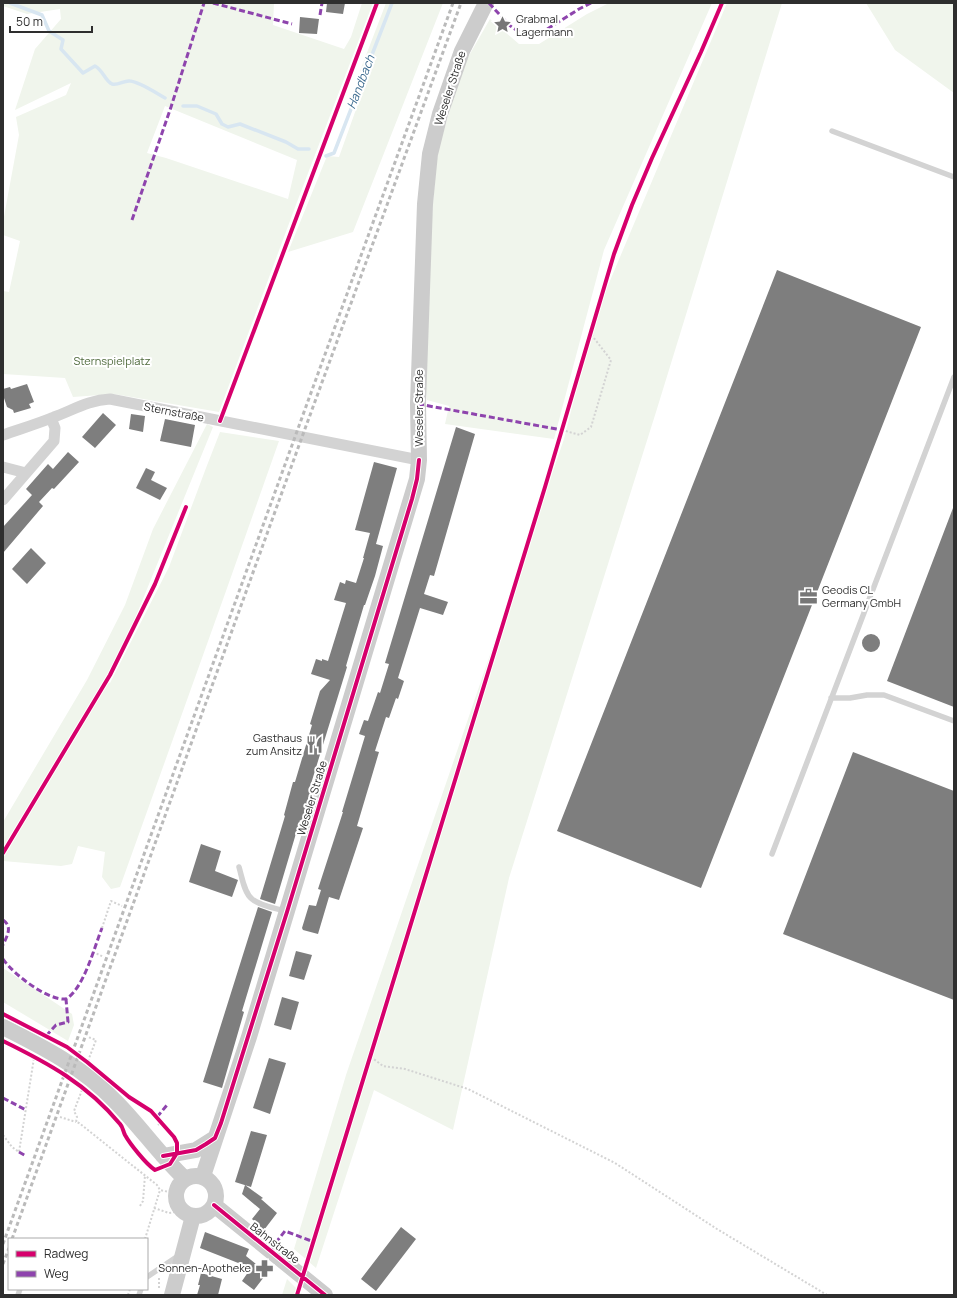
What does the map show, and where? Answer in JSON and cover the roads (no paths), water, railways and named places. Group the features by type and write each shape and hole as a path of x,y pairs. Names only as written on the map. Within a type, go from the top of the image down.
{"main road":[{"name":"Weseler Straße","path":"203,1176 245,1051 417,480 419,460 418,404 425,204 430,154 443,106 462,50 486,3"},
{"path":"3,1028 54,1054 95,1082 129,1115 163,1156 184,1178"},
{"path":"163,1156 196,1150 216,1138"},
{"path":"194,1175 203,1176 209,1180 214,1189 216,1198 214,1205 207,1213 193,1216 181,1210 176,1200 176,1191 184,1178 194,1175"},
{"name":"Bahnstraße","path":"214,1205 320,1293"},
{"path":"172,1295 193,1216"}],"street":[{"name":"Sternstraße","path":"3,435 51,418 84,404 110,399 419,460"},
{"path":"3,500 54,441 55,428 51,418"},
{"path":"3,467 26,473"}],"lane":[{"path":"832,130 954,177"},
{"path":"772,854 954,377"},
{"path":"831,698 884,695 954,721"},
{"path":"239,867 247,892 251,899 257,903 287,912"},
{"path":"148,1276 184,1253"}],"waterway":[{"path":"10,3 42,15 49,31 63,40 61,49 83,73 95,66 112,84 128,81 134,82 165,98"},
{"name":"Handbach","path":"326,156 334,153 392,3"},
{"path":"183,106 197,106 216,114 222,124 228,127 240,124 286,142 298,149 309,149"}],"railway":[{"path":"3,1244 453,3"},
{"path":"12,1238 302,437 461,3"},
{"path":"3,1264 8,1251"}],"place":[{"name":"Grabmal Lagermann","path":"503,25"},
{"name":"Geodis CL Germany GmbH","path":"809,596"},
{"name":"Gasthaus zum Ansitz","path":"315,744"},
{"name":"Sonnen-Apotheke","path":"264,1268"}],"park label":[{"name":"Sternspielplatz","path":"112,361"}]}
